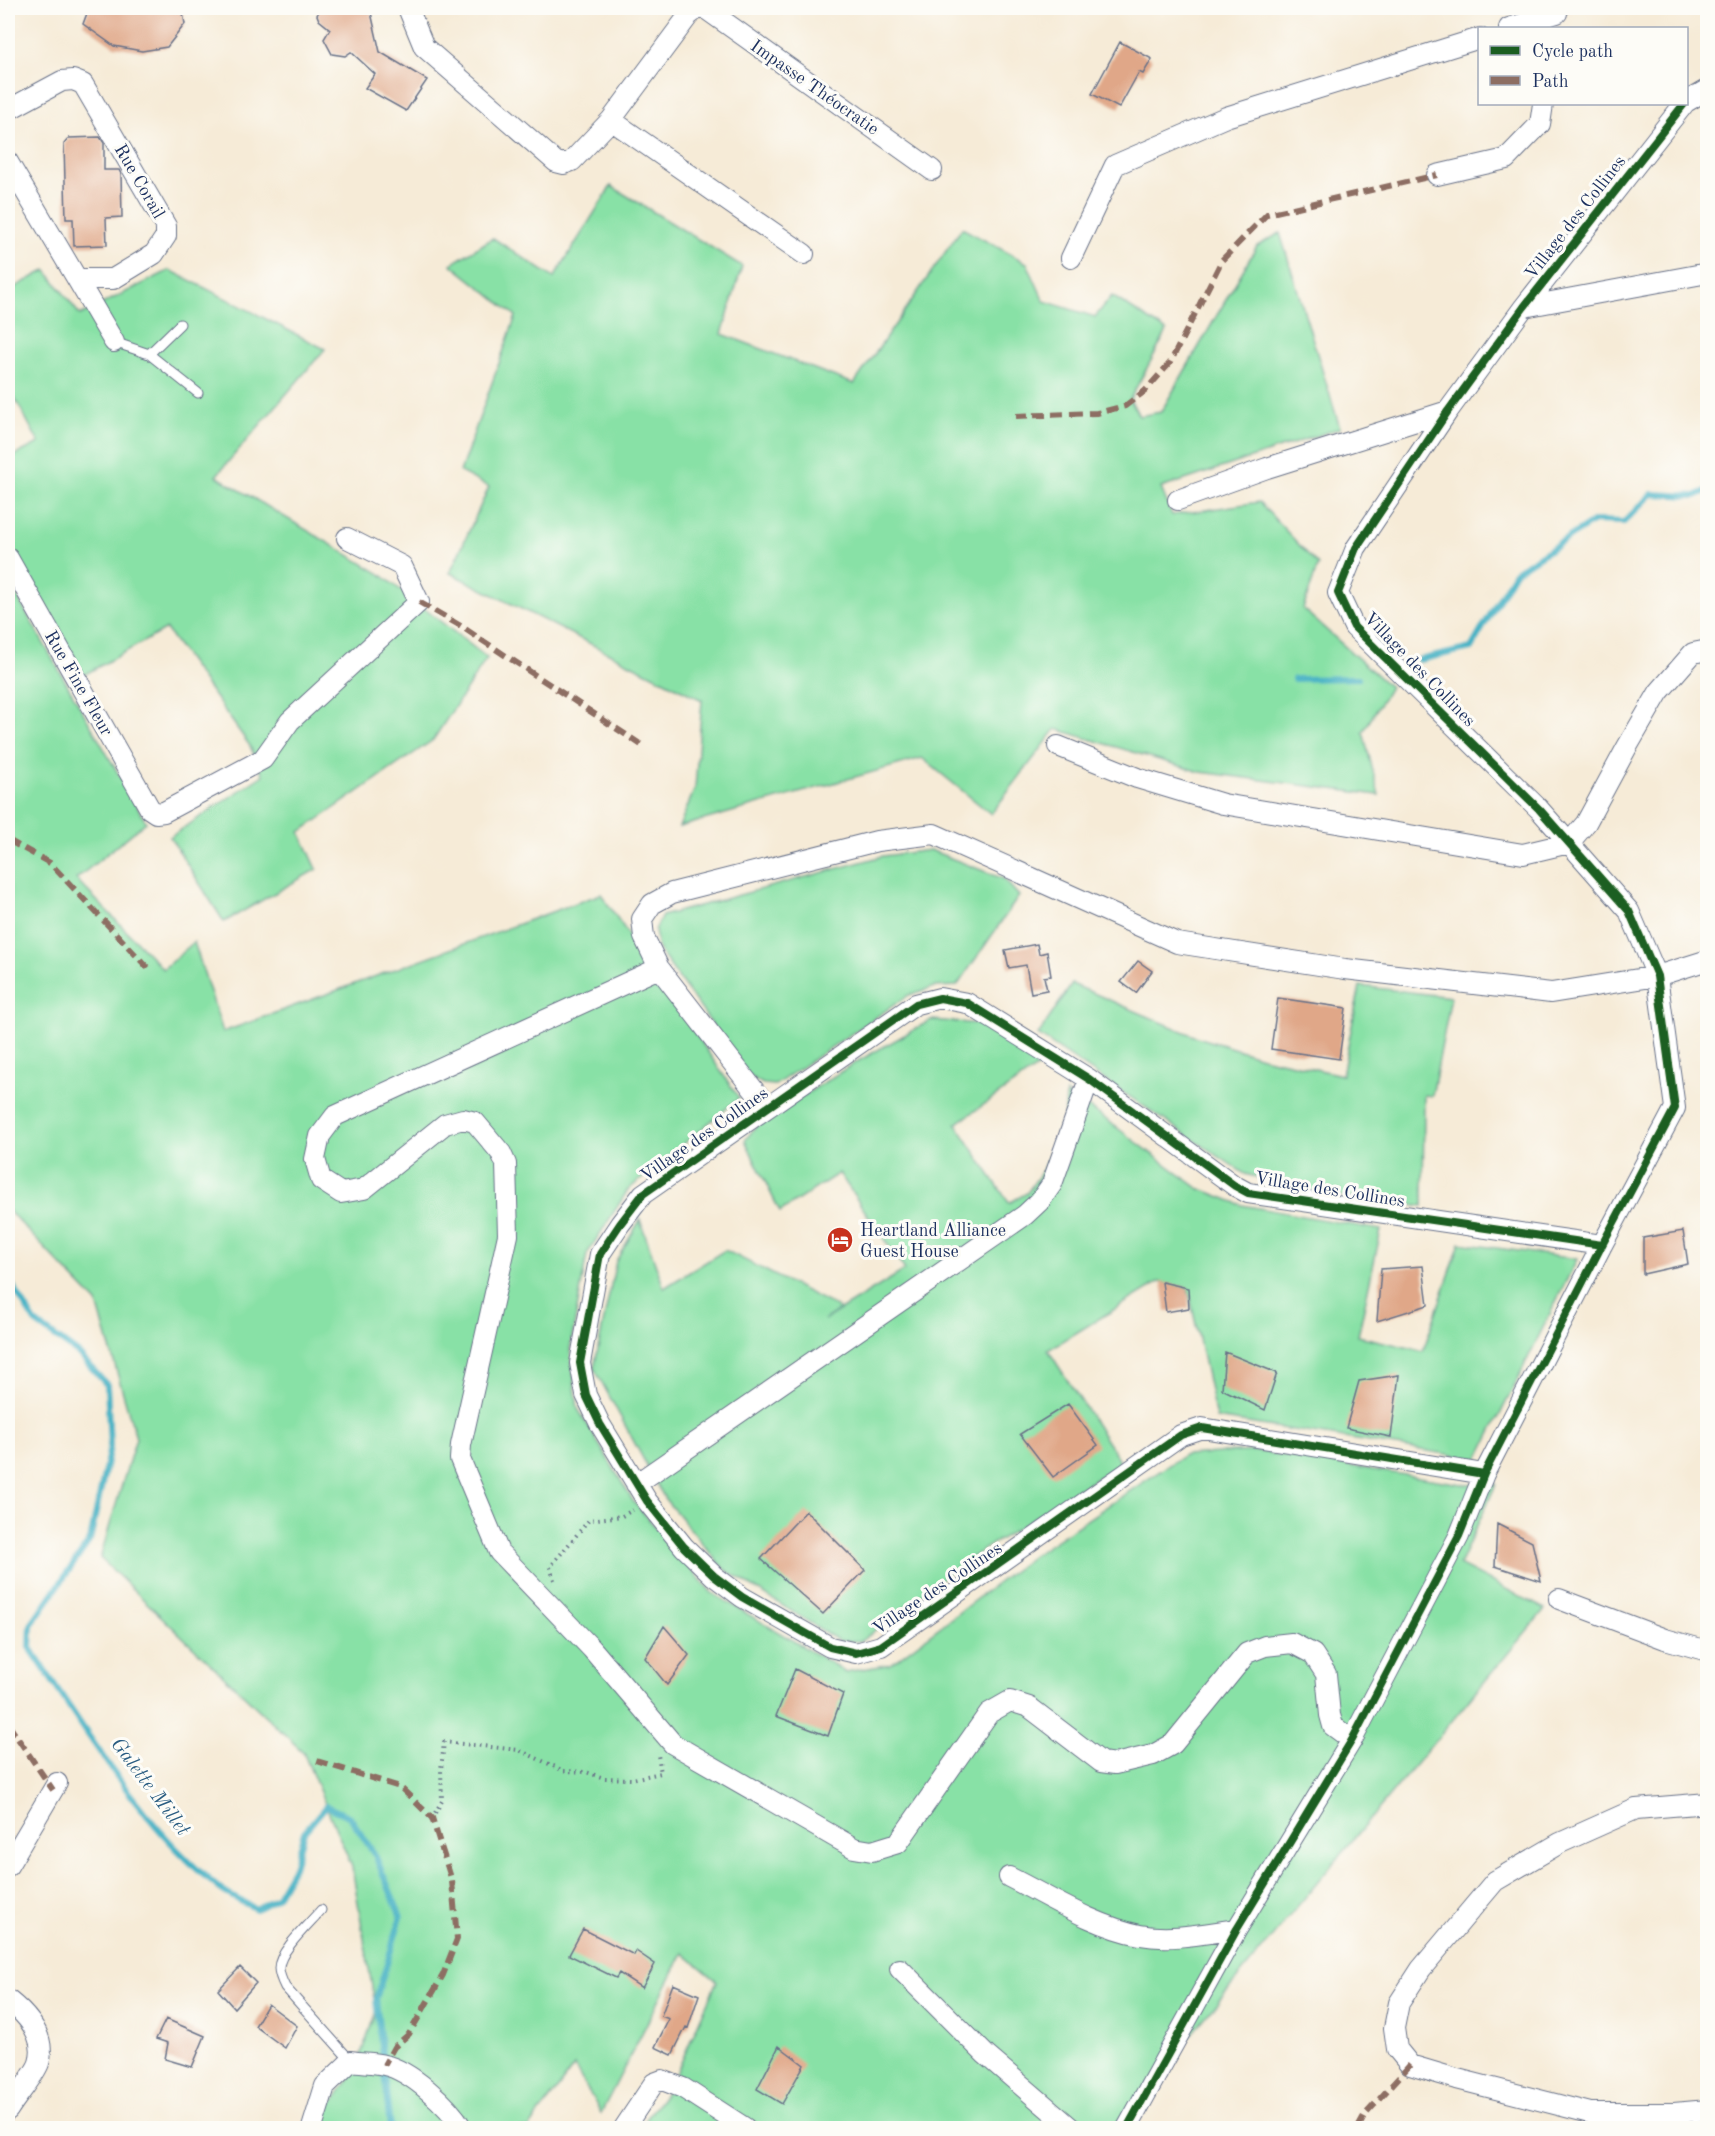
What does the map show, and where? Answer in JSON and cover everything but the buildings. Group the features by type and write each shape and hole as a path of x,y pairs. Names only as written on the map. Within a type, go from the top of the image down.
{"street":[{"name":"Impasse Théocratie","path":"408,8 424,47 556,162 564,164 572,161 611,120 689,15 698,9 706,9 932,170"},
{"path":"1513,27 1558,16"},
{"path":"1071,258 1115,165 1226,117 1478,38"},
{"name":"Rue Corail","path":"8,110 62,81 73,80 83,84 166,226 166,236 154,254 113,279 77,279"},
{"name":"Village des Collines","path":"1688,101 1707,89"},
{"path":"1437,175 1506,159 1540,123 1543,105"},
{"name":"Village des Collines","path":"1602,1245 1248,1193 1235,1186 1089,1079 967,1003 940,998 916,1004 643,1194 600,1254 580,1363 586,1395 600,1424 647,1501 684,1547 714,1576 742,1597 830,1647 856,1653 881,1646 1181,1435 1202,1428 1485,1474 1675,1108 1657,976 1629,911 1539,809 1354,627 1338,592 1356,548 1448,411 1524,307 1683,105"},
{"path":"611,120 804,254"},
{"path":"8,162 114,342"},
{"path":"1524,307 1707,273"},
{"path":"1178,500 1278,464 1448,411"},
{"name":"Rue Fine Fleur","path":"8,558 150,809 156,813 164,812 263,759 290,721 419,602 402,566 347,538"},
{"path":"1059,746 1137,778 1223,804 1523,854 1569,843 1586,823 1659,692 1693,653 1707,650"},
{"path":"767,1107 659,968 644,937 642,919 652,904 672,893 877,841 934,834 1177,943 1345,969 1551,993 1657,976 1707,960"},
{"path":"659,968 335,1116 320,1136 315,1159 321,1180 342,1193 364,1189 445,1125 462,1119 475,1122 501,1154 506,1164 508,1235 460,1445 460,1459 499,1552 592,1649 673,1744 854,1848 872,1851 898,1843 989,1713 1010,1701 1029,1707 1101,1762 1115,1764 1153,1755 1173,1744 1247,1653 1265,1646 1292,1643 1313,1654 1326,1674 1333,1726 1352,1740"},
{"path":"636,1484 1025,1215 1040,1201 1052,1184 1089,1079"},
{"path":"1127,2128 1237,1929 1352,1740 1459,1536 1485,1474"},
{"path":"1559,1599 1665,1639 1707,1651"},
{"path":"8,1866 57,1783"},
{"path":"1707,1803 1636,1809 1560,1843 1495,1881 1421,1969 1399,2003 1394,2028 1397,2049 1410,2065 1457,2079 1590,2113 1674,2113 1707,2110"},
{"path":"1009,1877 1107,1926 1142,1935 1177,1937 1237,1929"},
{"path":"900,1969 986,2055 1071,2128"},
{"path":"8,2000 34,2027 41,2043 39,2064 8,2110"},
{"path":"312,2128 325,2086 351,2061 384,2065 419,2082 455,2117 462,2128"},
{"path":"624,2128 654,2083 662,2080 683,2088 745,2128"}],"lane":[{"path":"149,354 180,324"},
{"path":"114,342 149,354 198,393"},
{"path":"321,1910 284,1953 279,1969 280,1977 285,1986 351,2061"}],"path":[{"path":"556,1586 550,1567 590,1520 622,1516 647,1501"},
{"path":"432,1818 442,1801 441,1770 444,1742 519,1750 564,1771 586,1772 604,1778 632,1779 661,1773 656,1744"}],"green space":[{"path":"611,186 742,266 722,334 854,384 962,228 1027,263 1044,301 1095,317 1112,296 1167,331 1130,399 1139,416 1161,412 1257,246 1280,233 1340,428 1161,488 1172,515 1259,502 1318,565 1303,609 1390,687 1363,732 1379,795 1200,772 1056,729 991,814 922,758 679,827 695,788 702,700 450,573 489,487 460,472 516,316 451,264 493,238 554,278"},
{"path":"46,270 80,315 170,270 325,349 216,476 379,573 487,658 433,740 300,832 317,869 224,922 170,837 263,775 250,746 166,629 73,681 8,566 8,459 39,443 8,385 8,291"},
{"path":"16,595 146,822 76,879 163,969 194,942 223,1032 601,894 739,1098 628,1190 587,1254 570,1349 578,1409 633,1501 712,1593 846,1672 891,1664 1034,1555 1184,1455 1256,1451 1468,1485 1496,1484 1459,1565 1545,1609 1113,2128 640,2128 671,2085 717,1981 683,1953 601,2113 574,2066 529,2128 324,2128 328,2109 355,2071 376,2011 352,1867 303,1752 100,1558 136,1438 97,1303 8,1210 8,600"},
{"path":"930,850 1004,879 1019,896 957,986 934,987 909,995 775,1085 763,1084 749,1076 658,949 655,930 662,916 883,856"},
{"path":"1072,984 1194,1036 1262,1057 1342,1075 1360,986 1451,997 1432,1096 1424,1095 1423,1206 1316,1193 1245,1174 1038,1035"},
{"path":"931,1020 981,1024 1048,1060 956,1124 1009,1203 1027,1193 1042,1171 1065,1117 1066,1093 1100,1115 1198,1188 1242,1205 1381,1230 1358,1336 1423,1351 1460,1243 1577,1259 1478,1459 1216,1418 1188,1288 1159,1282 1048,1350 1121,1463 956,1567 861,1641 839,1641 724,1569 665,1499 594,1368 616,1261 640,1220 664,1288 725,1250 841,1309 824,1320 905,1270 839,1173 780,1212 745,1140 757,1125 853,1064"}],"waterway":[{"path":"1419,660 1471,648 1515,572 1594,521 1624,522 1652,494 1695,496 1708,490"},
{"path":"1294,679 1358,678"},
{"name":"Galette Millet","path":"8,1278 35,1322 79,1354 107,1385 110,1447 90,1540 31,1625 30,1648 116,1776 140,1807 191,1864 233,1897 256,1909 276,1898 294,1867 304,1832 326,1806 350,1817 375,1855 401,1917 376,1999 390,2128"}],"marked path":[{"path":"1016,416 1097,413 1125,406 1145,391 1170,363 1222,260 1267,214 1437,175"},
{"path":"419,602 459,625 643,746"},
{"path":"8,840 50,863 148,968"},
{"path":"8,1724 53,1790"},
{"path":"317,1761 400,1787 432,1818 452,1881 457,1939 443,1975 409,2034 394,2047 384,2065"},
{"path":"1358,2128 1365,2115 1410,2065"}],"cycle path":[{"path":"1127,2128 1237,1929 1352,1740 1459,1536 1484,1474 1675,1108 1657,976 1629,911 1539,809 1354,627 1338,593 1356,548 1448,411 1524,307 1683,105"},
{"path":"1484,1474 1202,1428 1181,1435 881,1646 856,1653 830,1647 742,1597 714,1576 684,1547 647,1501 600,1424 586,1395 580,1363 600,1254 643,1194 916,1004 940,998 967,1003 1089,1079 1235,1186 1248,1193 1602,1245"}],"place":[{"name":"Heartland Alliance Guest House","path":"840,1240"}]}
